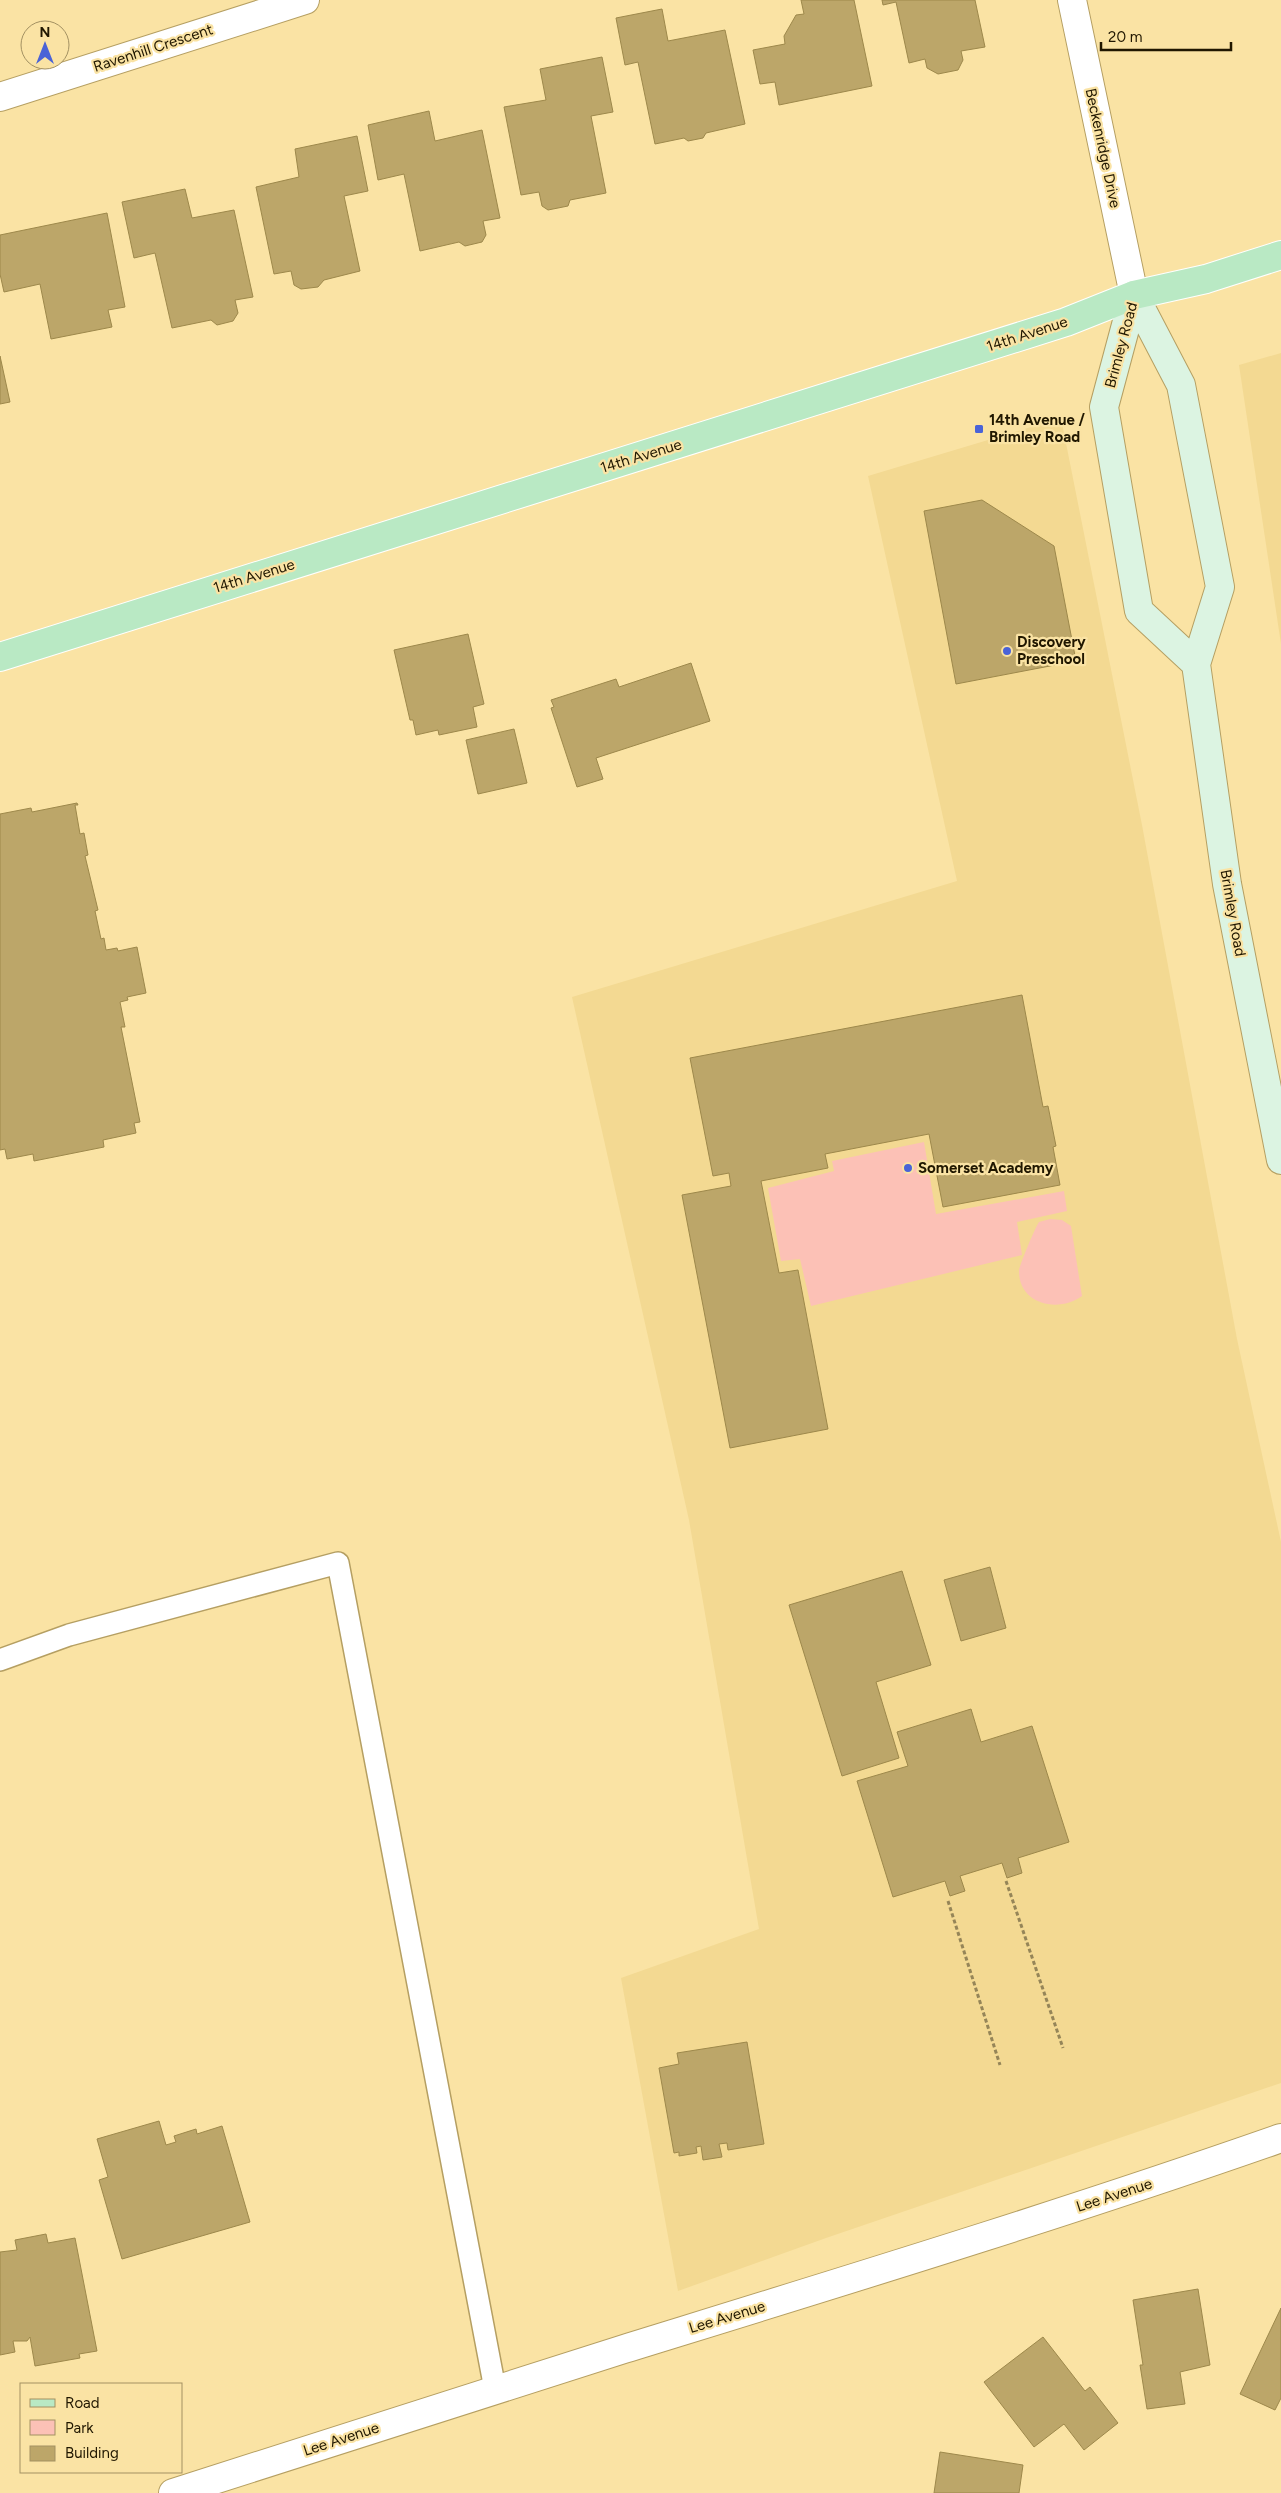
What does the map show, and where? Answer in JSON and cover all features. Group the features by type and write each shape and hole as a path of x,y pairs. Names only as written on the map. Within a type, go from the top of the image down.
{"main road":[{"name":"14th Avenue","path":"0,657 1066,322 1134,295 1206,279 1281,255"},
{"name":"Brimley Road","path":"1134,295 1104,407 1139,611 1196,664"},
{"name":"Brimley Road","path":"1134,295 1181,385 1220,587 1196,664 1227,884 1281,1160"}],"street":[{"name":"Ravenhill Crescent","path":"0,97 305,0"},
{"name":"Beckenridge Drive","path":"1072,0 1134,295"},
{"name":"Lee Avenue","path":"173,2493 495,2389 996,2234 1147,2185 1281,2138"}],"lane":[{"path":"0,1660 69,1635 338,1563 495,2389"}],"path":[{"path":"1006,1881 1062,2048"},
{"path":"948,1901 1000,2066"}],"shaded area":[{"path":"1281,353 1281,644 1239,365"},
{"path":"1061,418 1142,825 1237,1339 1281,1542 1281,2083 826,2238 678,2291 621,1978 759,1929 689,1520 572,997 957,881 868,476"}],"green space":[{"path":"924,1142 936,1214 1064,1191 1067,1211 1017,1222 1022,1255 811,1306 800,1259 781,1261 768,1188 834,1171 832,1161"},
{"path":"1050,1219 1062,1220 1071,1226 1082,1296 1073,1301 1052,1305 1042,1303 1026,1292 1021,1283 1019,1271 1039,1222"}],"building":[{"path":"801,0 854,0 872,86 779,105 775,82 760,84 753,50 785,44 784,36 796,15 804,14"},
{"path":"882,0 975,0 985,47 961,51 963,60 958,70 938,74 927,68 925,59 909,63 896,2 883,5"},
{"path":"662,9 668,41 725,30 745,124 706,133 703,138 688,141 684,138 655,144 638,62 625,65 616,18"},
{"path":"602,57 613,112 591,116 606,193 570,200 568,206 548,210 542,206 539,192 521,195 504,107 546,100 540,69"},
{"path":"429,111 435,141 482,130 500,218 483,221 486,235 482,242 465,246 459,242 420,251 404,174 378,180 368,125"},
{"path":"357,136 368,191 344,196 360,271 324,280 318,287 301,289 294,285 291,271 274,274 256,187 299,177 295,149"},
{"path":"185,189 192,218 234,210 253,297 235,300 238,313 233,321 217,325 211,320 172,328 155,253 134,258 122,202"},
{"path":"107,213 125,307 108,310 112,327 51,339 40,284 4,292 0,274 0,235"},
{"path":"0,356 10,402 0,404"},
{"path":"982,500 1054,546 1076,661 956,684 924,511"},
{"path":"468,634 484,704 473,707 477,727 439,735 438,730 416,735 413,720 410,720 394,650"},
{"path":"691,663 710,721 596,758 603,779 577,787 551,708 554,707 551,700 616,679 619,687"},
{"path":"514,729 527,783 478,794 466,740"},
{"path":"77,803 78,805 75,805 80,834 84,833 88,855 85,856 98,910 95,911 101,939 104,938 106,950 117,948 118,951 137,947 146,993 127,997 128,1000 120,1002 125,1027 121,1027 140,1122 134,1123 136,1133 103,1140 104,1147 34,1161 33,1154 7,1159 5,1149 0,1150 0,814 31,808 32,812"},
{"path":"1022,995 1043,1107 1048,1106 1056,1146 1053,1147 1060,1185 943,1207 929,1134 825,1154 828,1168 761,1181 779,1273 798,1270 828,1429 730,1448 682,1195 731,1186 729,1173 713,1176 690,1058"},
{"path":"990,1567 1006,1628 961,1641 944,1580"},
{"path":"902,1571 931,1665 876,1682 899,1758 842,1776 789,1605"},
{"path":"971,1709 981,1742 1032,1726 1069,1842 1018,1858 1022,1873 1007,1878 1002,1863 960,1876 965,1891 950,1896 945,1881 893,1897 857,1781 908,1766 897,1732"},
{"path":"747,2042 764,2144 728,2150 727,2143 719,2144 722,2157 703,2160 701,2146 696,2147 697,2153 679,2156 679,2152 674,2153 659,2068 679,2064 677,2053"},
{"path":"159,2121 166,2145 176,2142 174,2136 196,2129 197,2134 222,2126 250,2222 122,2259 99,2180 108,2177 97,2139"},
{"path":"46,2234 48,2243 75,2238 97,2351 79,2354 80,2358 35,2366 30,2337 27,2341 13,2341 15,2352 0,2355 0,2252 17,2250 15,2240"},
{"path":"1198,2289 1210,2365 1180,2372 1185,2404 1147,2409 1140,2365 1143,2365 1133,2300"},
{"path":"1281,2308 1281,2398 1275,2410 1240,2394"},
{"path":"1043,2337 1085,2391 1090,2387 1118,2423 1084,2450 1064,2424 1034,2447 984,2382"},
{"path":"940,2452 1023,2465 1019,2493 934,2493"}],"place":[{"name":"14th Avenue / Brimley Road","path":"979,429"},
{"name":"Discovery Preschool","path":"1007,651"},
{"name":"Somerset Academy","path":"908,1168"}]}
